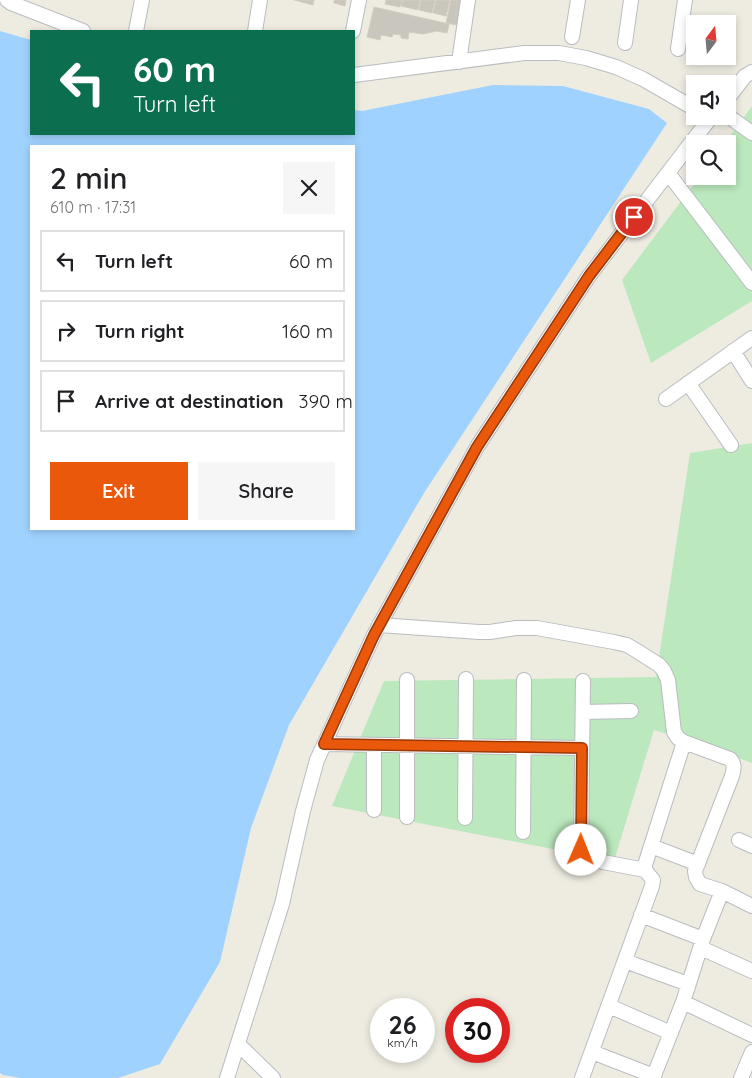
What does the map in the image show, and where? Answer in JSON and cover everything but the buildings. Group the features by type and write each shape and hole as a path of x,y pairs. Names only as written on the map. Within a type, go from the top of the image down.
{"street":[{"path":"7,0 80,30"},
{"path":"136,30 142,0"},
{"path":"255,30 260,0"},
{"path":"353,30 359,0"},
{"path":"459,62 468,0"},
{"path":"572,37 578,0"},
{"path":"625,43 631,0"},
{"path":"678,49 684,0"},
{"path":"355,76 524,53 559,53 586,58 616,67 643,79 686,104"},
{"path":"736,88 745,76 752,72"},
{"path":"736,122 752,133"},
{"path":"227,1078 282,904 303,811 318,760 379,625 477,447 589,276 704,125"},
{"path":"668,173 752,283"},
{"path":"666,399 752,338"},
{"path":"733,351 752,381"},
{"path":"688,383 731,445"},
{"path":"379,625 484,632 516,628 537,628 627,645 659,665 668,680 674,732 678,738 730,759 734,767 695,871 696,877 700,884 722,891 752,906"},
{"path":"465,818 466,679"},
{"path":"407,680 407,816"},
{"path":"523,832 524,680"},
{"path":"582,1078 653,880 645,870 603,862 581,850 583,681"},
{"path":"583,712 631,711"},
{"path":"645,870 684,742"},
{"path":"324,744 582,748"},
{"path":"374,745 374,810"},
{"path":"739,840 752,846"},
{"path":"651,846 698,864"},
{"path":"592,1052 653,1077 683,1002 702,943 722,891"},
{"path":"641,915 702,943 752,972"},
{"path":"625,961 688,984"},
{"path":"683,1002 752,1035"},
{"path":"609,1006 671,1033"},
{"path":"238,1044 273,1078"},
{"path":"741,1078 752,1052"}],"green space":[{"path":"752,106 752,301 651,363 622,280 693,185 736,185 736,135 731,135"},
{"path":"752,443 752,763 654,730 614,861 332,806 384,681 656,677 690,453"}],"water":[{"path":"0,31 30,40 30,135 355,135 355,110 362,111 493,85 563,86 649,109 667,123 424,493 289,725 251,828 220,962 160,1064 118,1078 20,1078 0,1073"}],"route":[{"path":"581,850 582,748 324,744 374,635 477,447 589,276 634,217"}]}
